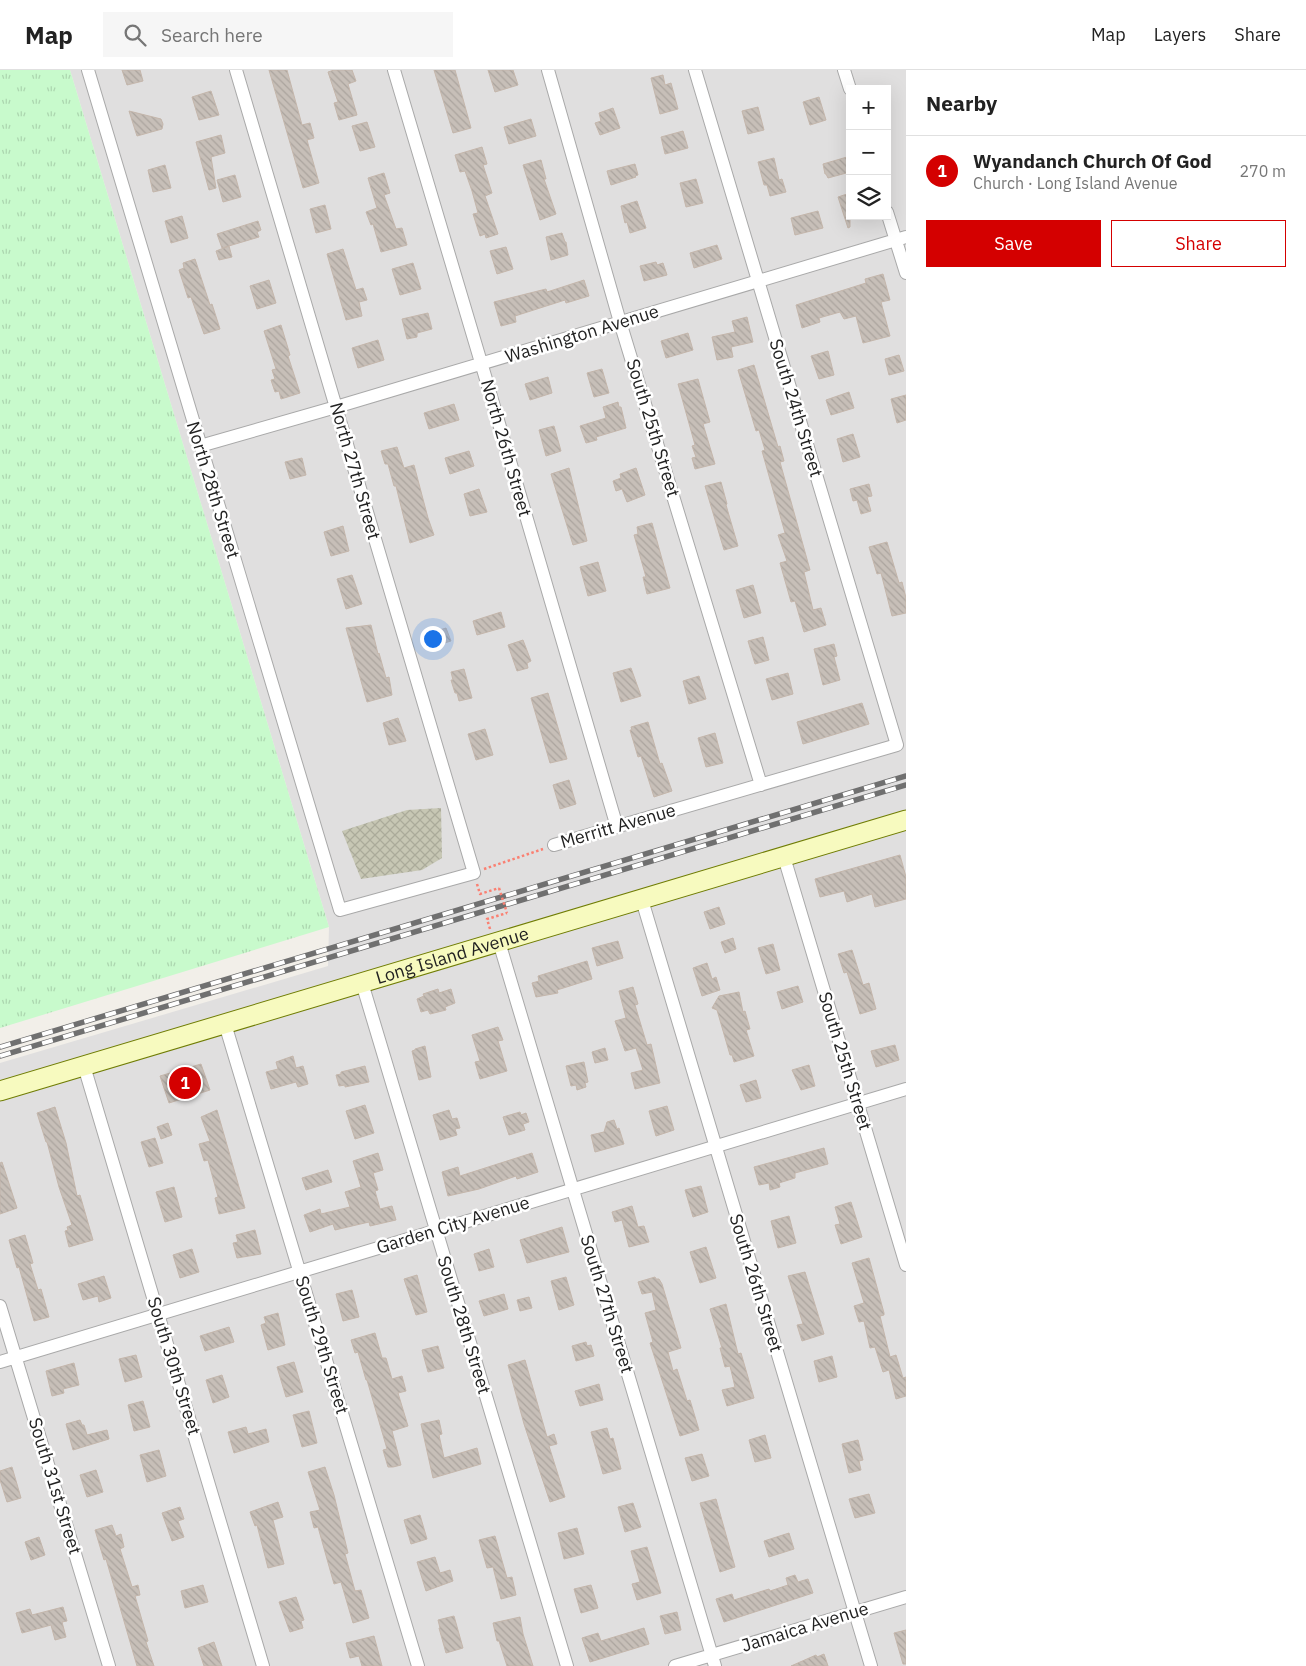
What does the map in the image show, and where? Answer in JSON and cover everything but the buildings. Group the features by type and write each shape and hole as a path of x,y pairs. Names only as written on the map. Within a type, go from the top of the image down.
{"street":[{"name":"North 28th Street","path":"88,70 340,910 474,873"},
{"name":"North 27th Street","path":"236,70 474,873"},
{"name":"North 26th Street","path":"394,70 482,363 617,826"},
{"name":"South 25th Street","path":"548,70 620,322 761,785"},
{"name":"South 24th Street","path":"695,70 897,745"},
{"path":"844,70 849,85"},
{"path":"891,219 901,238 906,273"},
{"name":"Washington Avenue","path":"200,446 336,408 901,238"},
{"name":"Merritt Avenue","path":"554,845 897,745"},
{"name":"Long Island Avenue","path":"0,1091 362,983 495,936 642,900 906,820"},
{"name":"South 25th Street","path":"784,857 906,1265"},
{"name":"South 26th Street","path":"642,900 871,1666"},
{"name":"South 27th Street","path":"495,936 573,1189 713,1661"},
{"name":"South 28th Street","path":"362,983 567,1666"},
{"name":"South 29th Street","path":"226,1024 418,1666"},
{"name":"South 30th Street","path":"84,1066 263,1666"},
{"name":"Garden City Avenue","path":"0,1362 906,1089"},
{"name":"South 31st Street","path":"0,1306 109,1666"},
{"name":"Jamaica Avenue","path":"675,1666 713,1661 855,1612 906,1597"}],"path":[{"name":"Merritt Avenue","path":"474,873 554,845"},
{"path":"481,894 499,888 507,913 487,920 495,936"}],"shaded area":[{"path":"70,70 906,70 906,1666 0,1666 0,1063 328,966 329,927"},
{"path":"441,808 442,858 422,870 361,879 342,831 407,810"}],"green space":[{"path":"0,70 70,70 329,927 0,1028"}],"railway":[{"path":"0,1047 906,776"},
{"path":"0,1056 906,785"}],"place":[{"name":"Wyandanch Church Of God","path":"185,1083"}]}
